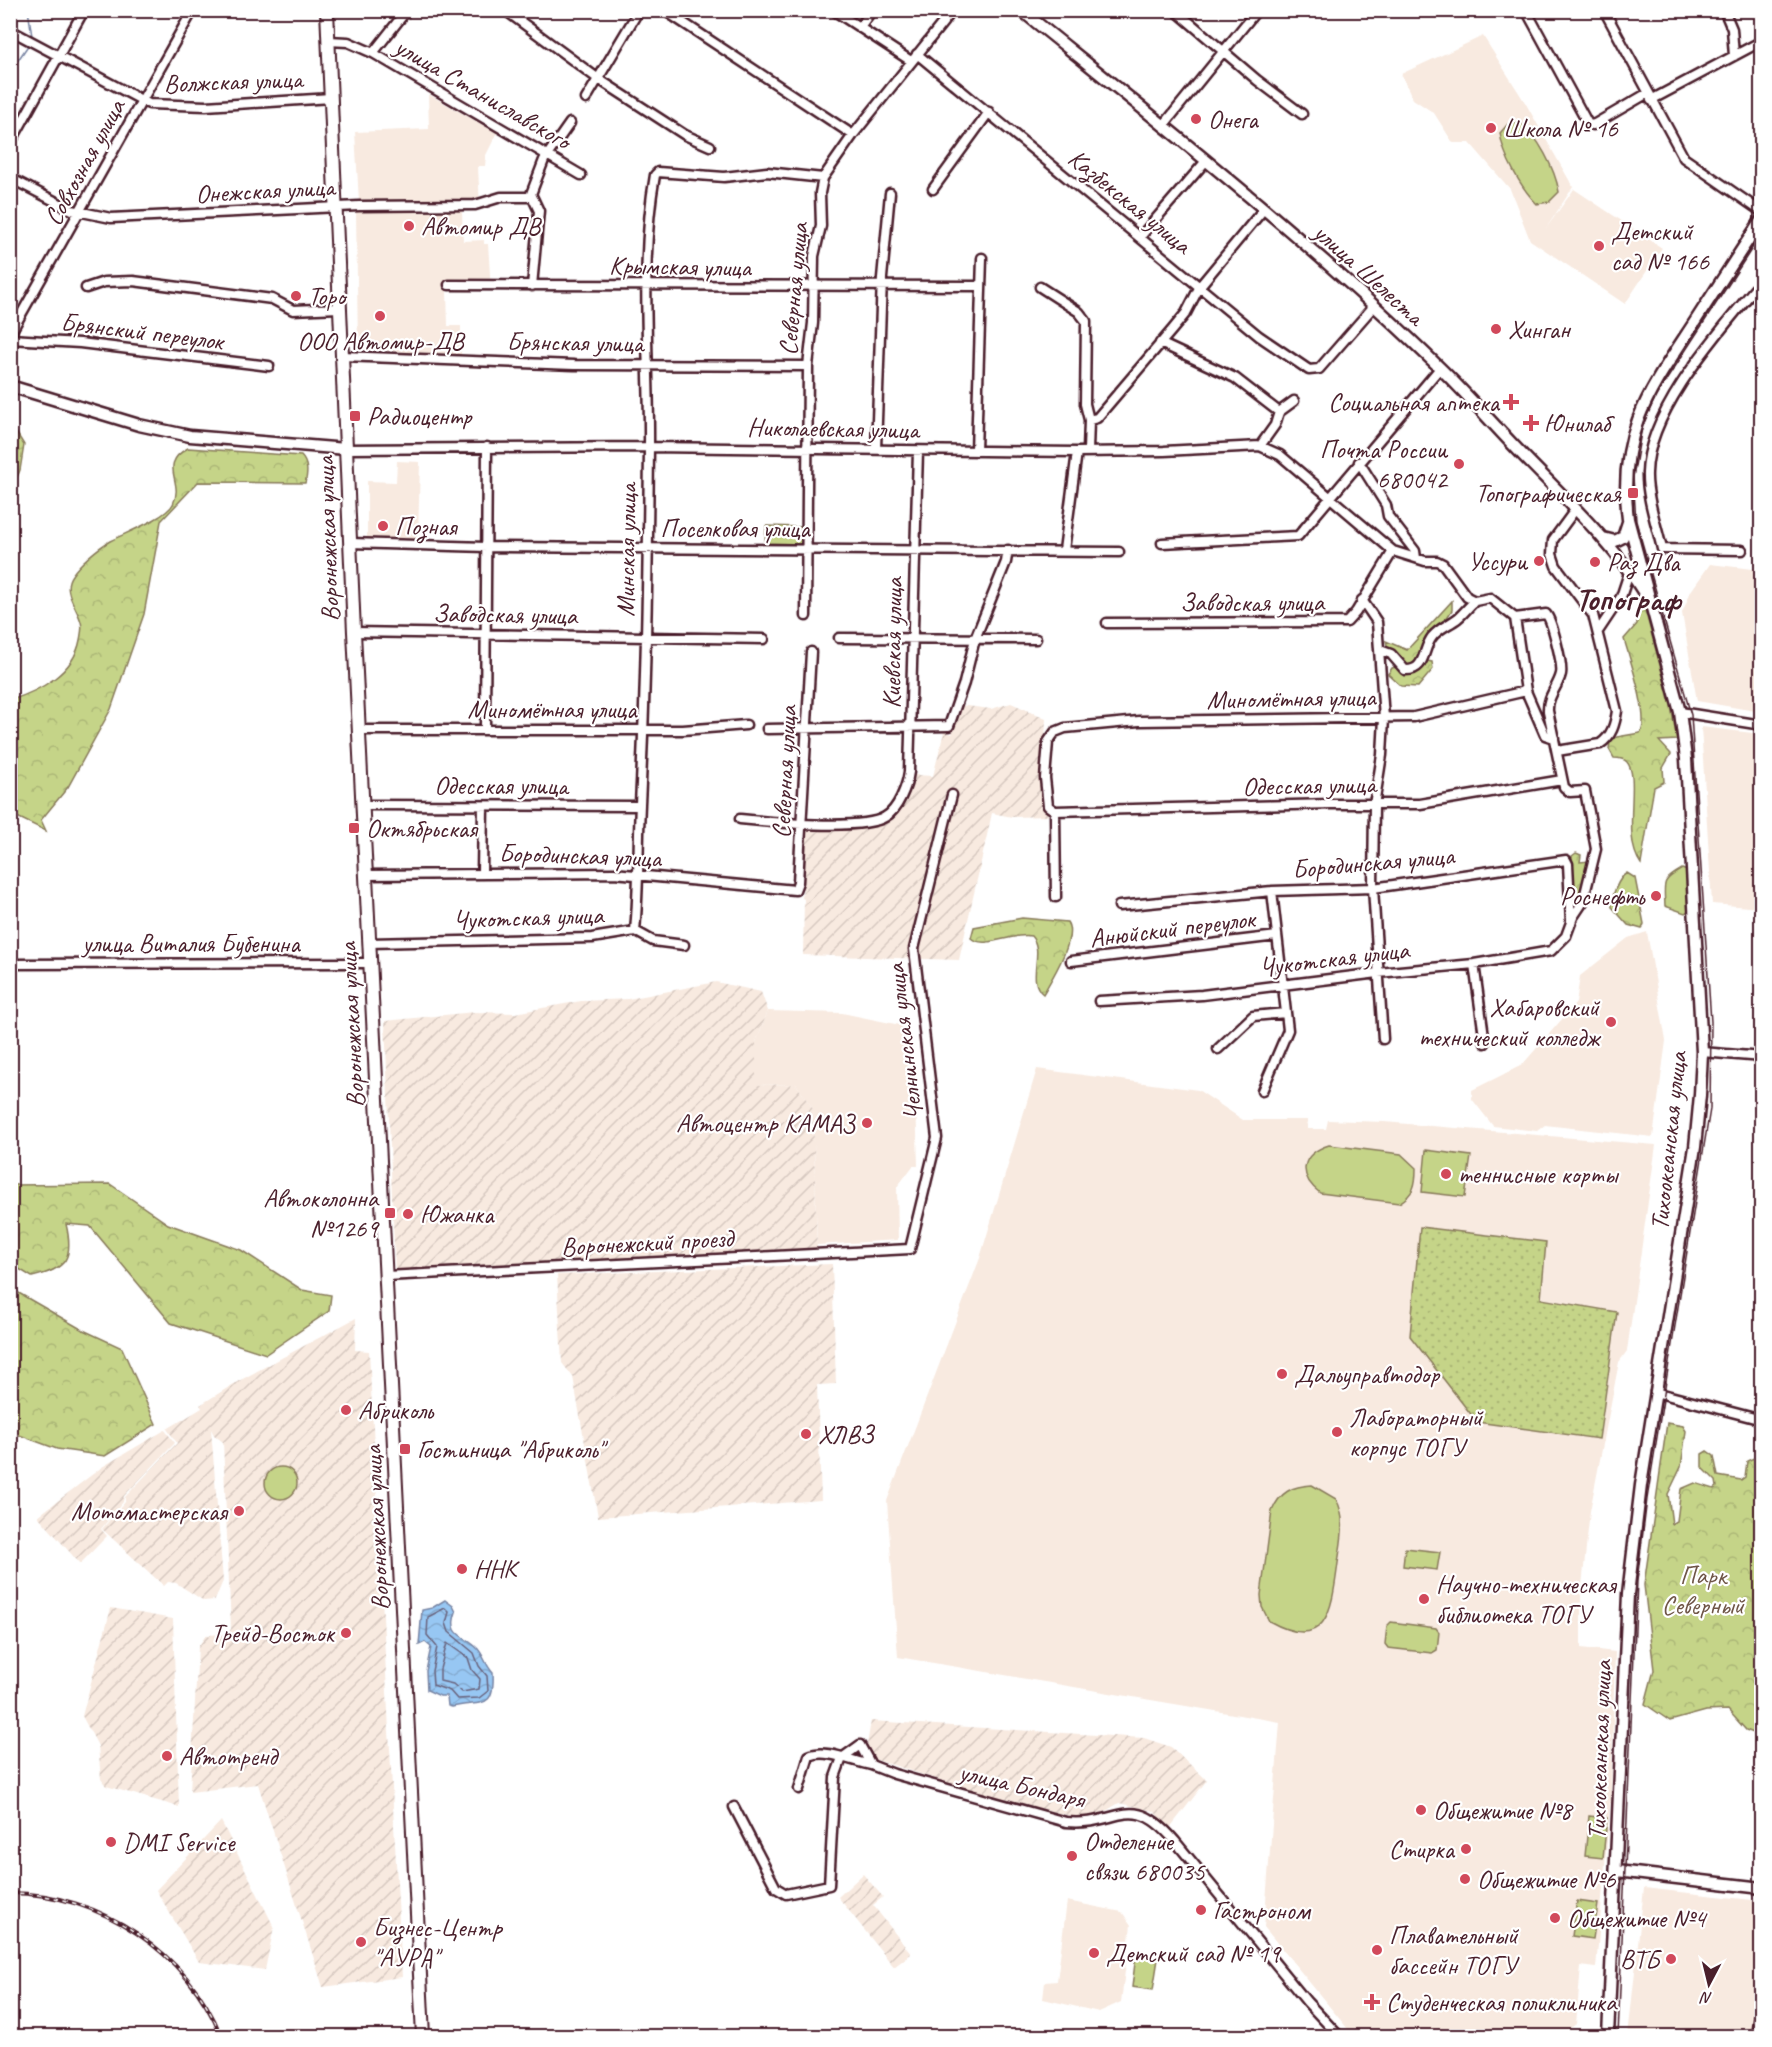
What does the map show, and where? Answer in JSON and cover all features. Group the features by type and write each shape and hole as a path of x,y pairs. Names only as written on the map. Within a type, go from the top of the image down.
{"highway":[{"name":"Воронежская улица","path":"327,10 362,805 423,2037"}],"main road":[{"name":"улица Шелеста","path":"1021,10 1263,210 1374,306 1440,368 1600,536 1630,570 1652,606"},
{"name":"Тихоокеанская улица","path":"1608,2037 1628,1594 1655,1392 1695,1147 1702,1052 1686,759 1680,712 1628,519 1625,490 1629,452 1641,408 1648,394 1761,218"},
{"path":"10,386 139,425 190,436 346,449"},
{"path":"1600,536 1607,541 1615,541 1623,537 1628,529 1628,519"},
{"path":"1617,1871 1761,1888"}],"street":[{"path":"10,144 84,10"},
{"name":"Совхозная улица","path":"10,334 193,10"},
{"path":"373,53 407,10"},
{"path":"505,10 597,78 685,135 710,146"},
{"path":"586,99 639,10"},
{"path":"664,10 853,135"},
{"name":"Казбекская улица","path":"833,10 914,58 988,112 1141,236 1259,336 1303,367 1309,370 1319,369 1374,306"},
{"path":"860,27 872,10"},
{"name":"Северная улица","path":"806,616 808,366 814,256 821,226 820,193 823,178 853,135 954,10"},
{"path":"1175,10 1222,51 1302,114"},
{"path":"1526,10 1588,124 1593,125 1761,41"},
{"path":"1604,10 1684,158 1761,218"},
{"path":"1724,10 1732,29 1734,56"},
{"path":"1163,126 1251,12"},
{"name":"Волжская улица","path":"10,30 59,54 143,102 157,106 206,106 331,98"},
{"name":"улица Станиславского","path":"328,41 352,43 373,53 581,175"},
{"path":"933,189 988,112"},
{"path":"532,286 539,211 530,197 547,156 570,123"},
{"path":"1141,236 1205,162"},
{"name":"Минская улица","path":"634,931 640,875 640,806 645,730 649,447 648,286 654,175 658,172 724,177 768,172 823,178"},
{"name":"Онежская улица","path":"10,178 80,213 111,218 334,207 476,205 501,197 530,197"},
{"path":"876,449 882,286 890,193"},
{"path":"1089,420 1097,418 1186,313 1200,286 1263,210"},
{"path":"976,451 982,258"},
{"path":"1742,550 1662,549 1646,474 1651,440 1665,410 1712,341 1761,280"},
{"path":"86,288 104,282 133,281 272,299 293,310 339,308"},
{"name":"Крымская улица","path":"449,285 981,286"},
{"path":"1040,287 1079,312 1086,321 1085,404 1089,420 1088,452"},
{"name":"Брянский переулок","path":"10,339 80,343 269,366"},
{"path":"1160,343 1235,378 1279,412"},
{"name":"Брянская улица","path":"342,356 495,363 808,366"},
{"path":"1162,543 1298,536 1440,368"},
{"path":"1294,401 1279,412 1275,425 1260,446 1280,455 1393,551 1443,564 1465,595 1475,601"},
{"name":"Николаевская улица","path":"346,449 649,447 1088,452 1260,446"},
{"path":"485,729 487,447"},
{"name":"Киевская улица","path":"803,825 874,821 890,814 905,786 909,772 911,727 911,638 918,451"},
{"path":"1064,550 1077,452"},
{"path":"1359,462 1386,505 1388,516 1415,551 1416,558"},
{"path":"1557,751 1600,744 1610,735 1617,711 1599,630 1589,607 1556,566 1552,554 1553,540 1575,510"},
{"name":"Поселковая улица","path":"350,543 486,547 1119,552"},
{"path":"767,729 949,726 975,639 1006,562 1008,550"},
{"name":"Заводская улица","path":"1107,623 1335,624 1350,620 1393,551"},
{"path":"1599,630 1621,597 1630,570"},
{"path":"1380,651 1390,654 1405,670 1416,669 1421,665 1426,647 1438,630 1460,616 1475,601 1490,598 1515,618 1526,691 1545,735 1554,738"},
{"path":"1362,600 1377,622 1380,651 1382,754 1374,805 1373,888 1383,1039"},
{"path":"1515,618 1546,614 1551,622 1561,675 1548,706 1562,780 1568,791 1586,791 1596,846 1585,897 1571,923"},
{"name":"Заводская улица","path":"354,632 764,639"},
{"path":"839,638 1036,639"},
{"name":"Северная улица","path":"791,891 797,888 803,825 811,652"},
{"name":"Миномётная улица","path":"1055,811 1048,807 1045,778 1048,742 1055,732 1077,725 1139,721 1414,717 1526,691"},
{"path":"1680,712 1761,725"},
{"name":"Миномётная улица","path":"359,730 645,730 746,725"},
{"name":"Одесская улица","path":"1055,811 1420,804 1562,780"},
{"name":"Челнинская улица","path":"910,1249 937,1138 914,949 952,795"},
{"name":"Одесская улица","path":"362,805 640,806"},
{"path":"482,873 483,806"},
{"path":"1055,811 1056,897"},
{"path":"740,819 803,825"},
{"name":"Бородинская улица","path":"1119,906 1272,891 1373,888 1566,860 1571,923"},
{"name":"Бородинская улица","path":"366,875 482,873 640,875 791,891"},
{"path":"1262,1091 1288,1030 1272,891"},
{"name":"Чукотская улица","path":"1099,1001 1202,995 1542,954 1551,951 1566,936 1571,923"},
{"name":"Чукотская улица","path":"369,943 592,938 634,931 653,941 684,945"},
{"name":"Анюйский переулок","path":"1071,961 1277,936"},
{"name":"улица Виталия Бубенина","path":"10,964 371,963"},
{"path":"1474,964 1485,1043"},
{"path":"1218,1049 1253,1016 1286,1013"},
{"path":"1702,1052 1761,1057"},
{"name":"Воронежский проезд","path":"386,1276 910,1249"},
{"path":"1655,1392 1761,1420"},
{"path":"734,1807 776,1888 786,1894 829,1886 836,1777 842,1758 860,1745 871,1765"},
{"name":"улица Бондаря","path":"799,1789 809,1756 823,1754 871,1765 925,1783 1066,1822 1081,1823 1125,1813 1148,1816 1159,1823 1175,1841 1307,2002 1339,2037"},
{"path":"1757,2037 1761,2000"}],"shaded area":[{"name":"Школа № 16","path":"1483,36 1526,104 1573,187 1545,230 1574,189 1662,248 1625,304 1530,240 1510,189 1470,143 1453,143 1434,113 1413,99 1401,74"},
{"name":"Автомир ДВ","path":"428,94 497,133 486,155 485,166 478,166 480,209 462,211 463,241 484,240 484,244 488,244 491,290 447,291 448,326 461,326 461,357 358,348 356,212 359,202 355,132 429,129"},
{"path":"397,461 420,462 418,539 367,538 367,481 396,482"},
{"path":"1710,564 1761,570 1758,603 1762,604 1761,712 1697,701 1682,613 1691,591"},
{"path":"1011,703 1046,718 1043,790 1048,816 1012,817 992,813 959,960 803,955 804,899 802,898 807,829 883,825 895,818 915,775 933,776 944,732 952,734 959,705 991,709"},
{"path":"1701,727 1761,734 1761,908 1712,904"},
{"name":"Хабаровский технический колледж","path":"1647,932 1666,1041 1653,1137 1545,1125 1537,1131 1493,1126 1472,1099 1472,1090 1522,1065 1576,1003 1580,976 1628,938"},
{"path":"716,982 761,992 768,1011 756,1042 756,1085 796,1084 813,1109 817,1249 395,1271 385,1021 474,1012 515,1013 581,1001 628,999"},
{"path":"768,1011 842,1013 905,1026 907,1066 915,1066 918,1166 913,1166 897,1187 898,1240 817,1245 813,1109 796,1084 756,1085 756,1042"},
{"path":"1037,1069 1198,1090 1243,1120 1307,1120 1308,1129 1326,1129 1328,1120 1384,1122 1656,1145 1627,1351 1619,1362 1590,1511 1581,1595 1581,1648 1615,1652 1611,1794 1596,1968 1581,1966 1576,2024 1560,2036 1355,2036 1352,2034 1264,1927 1280,1722 898,1657 887,1501 980,1258"},
{"path":"832,1264 836,1384 817,1385 821,1500 598,1517 573,1377 562,1363 557,1275"},
{"path":"356,1318 355,1350 369,1351 402,1977 323,1987 258,1784 190,1792 198,1647 206,1635 227,1634 231,1629 223,1442 214,1435 211,1429 223,1581 215,1600 204,1601 176,1583 168,1582 164,1586 102,1529 125,1502 125,1497 177,1443 167,1429 202,1408 200,1405 237,1382"},
{"path":"165,1430 175,1443 124,1496 123,1502 101,1529 107,1536 80,1564 38,1516 102,1467"},
{"path":"111,1608 173,1619 179,1807 106,1786 101,1779 98,1746 82,1716"},
{"path":"871,1721 1144,1738 1171,1747 1207,1780 1169,1829 1154,1811 1119,1803 1104,1812 1079,1818 983,1794 865,1756"},
{"path":"221,1821 274,1927 265,1970 199,1962 156,1890"},
{"path":"863,1874 883,1897 873,1905 911,1954 894,1967 838,1897"},
{"path":"1644,1888 1761,1901 1761,1949 1751,2036 1628,2036"},
{"name":"Детский сад № 19","path":"1067,1901 1122,1912 1131,1925 1121,2002 1099,2012 1043,1999 1045,1982 1057,1981"}],"green space":[{"path":"1520,122 1539,144 1554,173 1559,192 1549,202 1537,204 1519,181 1505,152 1500,133 1508,124"},
{"path":"11,424 24,445 20,470 11,492"},
{"path":"188,448 301,456 305,462 307,476 305,483 198,482 161,521 144,614 111,709 68,787 41,820 46,831 11,814 11,700 44,686 71,662 82,628 69,593 69,581 72,575 84,561 105,544 154,520 169,509 176,496 174,461"},
{"path":"766,526 801,527 801,544 765,543"},
{"path":"1452,601 1452,610 1416,665 1406,667 1388,649 1386,641 1407,650"},
{"path":"1640,602 1644,606 1671,706 1677,740 1659,741 1671,754 1663,768 1664,782 1654,787 1641,864 1635,853 1632,839 1631,770 1627,762 1614,758 1609,749 1610,742 1617,737 1640,733 1643,726 1638,688 1624,639 1637,624 1637,607"},
{"path":"1432,662 1433,669 1418,687 1401,686 1388,674 1392,668"},
{"path":"1576,853 1581,855 1580,862 1590,861 1579,905 1574,908 1572,856"},
{"path":"1682,869 1687,871 1690,910 1685,913 1665,906 1664,892 1665,883 1670,876"},
{"path":"1627,873 1635,878 1644,924 1642,929 1628,925 1612,907 1616,888"},
{"path":"1022,918 1067,922 1069,929 1069,938 1062,959 1043,994 1036,981 1037,950 1031,936 1016,936 991,942 971,938 974,927"},
{"path":"1329,1145 1401,1154 1416,1168 1415,1184 1411,1192 1399,1203 1320,1193 1308,1179 1305,1166 1313,1154"},
{"name":"теннисные корты","path":"1426,1150 1471,1156 1465,1197 1422,1192"},
{"path":"110,1184 168,1224 241,1250 302,1290 331,1295 329,1311 266,1354 171,1323 90,1226 66,1224 68,1254 60,1266 53,1270 32,1277 11,1264 11,1185"},
{"path":"1420,1227 1546,1242 1541,1299 1617,1312 1599,1439 1477,1422 1410,1336"},
{"path":"10,1288 81,1329 122,1348 156,1424 105,1456 57,1449 11,1432"},
{"name":"Парк Северный","path":"1667,1423 1683,1426 1686,1431 1681,1467 1668,1494 1672,1524 1677,1521 1681,1489 1695,1483 1714,1489 1717,1487 1716,1481 1702,1467 1702,1454 1707,1451 1714,1456 1718,1476 1741,1480 1745,1477 1747,1461 1761,1455 1761,1736 1746,1730 1728,1710 1706,1711 1670,1721 1645,1704 1654,1670 1644,1585"},
{"path":"281,1467 292,1472 297,1483 292,1494 281,1499 270,1494 265,1483 270,1472"},
{"path":"1312,1485 1336,1499 1341,1514 1342,1530 1336,1580 1329,1610 1315,1629 1304,1632 1289,1630 1269,1621 1262,1607 1261,1595 1272,1511 1275,1504 1288,1491"},
{"path":"1405,1548 1440,1552 1437,1570 1403,1566"},
{"path":"1391,1622 1436,1628 1439,1632 1437,1650 1432,1653 1388,1648 1385,1644 1387,1626"},
{"path":"1589,1816 1607,1818 1603,1858 1585,1856"},
{"path":"1577,1901 1598,1904 1593,1939 1572,1936"},
{"path":"1136,1955 1158,1959 1153,1990 1132,1987"}],"water":[{"path":"445,1600 453,1606 456,1612 454,1626 456,1631 478,1649 493,1673 491,1694 483,1702 452,1707 448,1706 447,1696 440,1696 427,1690 426,1671 431,1647 425,1642 419,1645 422,1610 432,1608"}],"waterway":[{"path":"28,10 32,36"},
{"path":"10,72 29,44"}],"tram line":[{"path":"1618,2036 1637,1581 1647,1499 1710,1109 1711,1022 1691,715 1636,521 1633,477 1642,427 1656,396 1762,233"}],"railway":[{"path":"10,1893 43,1896 76,1904 107,1916 137,1933 164,1954 187,1979 206,2006 221,2036"}],"place":[{"name":"Онега","path":"1196,119"},
{"name":"Школа № 16","path":"1491,128"},
{"name":"Автомир ДВ","path":"409,226"},
{"name":"Детский сад № 166","path":"1599,246"},
{"name":"Торо","path":"296,296"},
{"name":"ООО Автомир-ДВ","path":"380,316"},
{"name":"Хинган","path":"1496,329"},
{"name":"Социальная аптека","path":"1511,402"},
{"name":"Радиоцентр","path":"355,416"},
{"name":"Юнилаб","path":"1531,423"},
{"name":"Почта России 680042","path":"1459,464"},
{"name":"Топографическая","path":"1633,493"},
{"name":"Позная","path":"383,526"},
{"name":"Уссури","path":"1539,561"},
{"name":"Раз Два","path":"1595,562"},
{"name":"Октябрьская","path":"354,828"},
{"name":"Роснефть","path":"1656,896"},
{"name":"Хабаровский технический колледж","path":"1611,1022"},
{"name":"Автоцентр КАМАЗ","path":"867,1123"},
{"name":"теннисные корты","path":"1446,1174"},
{"name":"Автоколонна №1269","path":"390,1213"},
{"name":"Южанка","path":"408,1214"},
{"name":"Дальуправтодор","path":"1282,1374"},
{"name":"Абриколь","path":"346,1410"},
{"name":"Лабораторный корпус ТОГУ","path":"1337,1432"},
{"name":"ХЛВЗ","path":"806,1434"},
{"name":"Гостиница \"Абриколь\"","path":"405,1449"},
{"name":"Мотомастерская","path":"239,1511"},
{"name":"ННК","path":"462,1569"},
{"name":"Научно-техническая библиотека ТОГУ","path":"1424,1599"},
{"name":"Трейд-Восток","path":"346,1633"},
{"name":"Автотренд","path":"167,1756"},
{"name":"Общежитие №8","path":"1421,1810"},
{"name":"DMI Service","path":"111,1842"},
{"name":"Стирка","path":"1466,1849"},
{"name":"Отделение связи 680035","path":"1072,1856"},
{"name":"Общежитие №6","path":"1465,1879"},
{"name":"Гастроном","path":"1201,1910"},
{"name":"Общежитие №4","path":"1555,1918"},
{"name":"Бизнес-Центр \"АУРА\"","path":"361,1942"},
{"name":"Плавательный бассейн ТОГУ","path":"1377,1950"},
{"name":"Детский сад № 19","path":"1094,1953"},
{"name":"ВТБ","path":"1671,1959"},
{"name":"Студенческая поликлиника","path":"1372,2002"}],"district":[{"name":"Топограф","path":"1628,599"}]}
